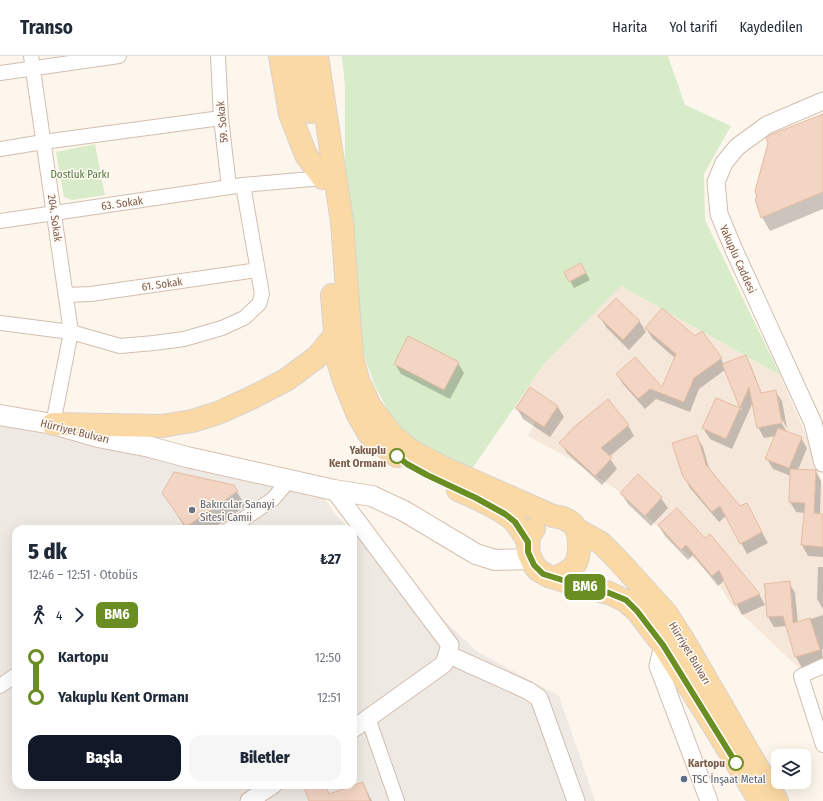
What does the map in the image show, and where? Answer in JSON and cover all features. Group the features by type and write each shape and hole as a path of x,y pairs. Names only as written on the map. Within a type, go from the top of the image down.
{"main road":[{"path":"280,56 290,114 306,155 330,183"},
{"path":"301,56 330,183 342,222 352,356 358,380 370,406 392,435 410,450 444,468 572,523 576,529 579,550 578,558 574,566 568,572 555,578 543,574 534,565 530,550 529,535 539,523 553,516"},
{"path":"317,56 330,183 328,225 337,357 343,378 357,413 369,434 407,464 505,514 515,522 530,550"},
{"path":"330,183 339,150 338,114 332,56"},
{"path":"53,424 162,426 192,421 218,413 286,380 317,358 335,335"},
{"name":"Hürriyet Bulvarı","path":"0,415 53,424 98,437 150,447 187,458 290,479 334,490 372,496 404,511 476,554 495,560 530,550"},
{"name":"Hürriyet Bulvarı","path":"576,529 601,543 666,613 684,641 777,801"},
{"name":"Hürriyet Bulvarı","path":"555,578 609,593 626,600 637,611 663,645 760,801"}],"street":[{"path":"0,74 32,62 119,56"},
{"name":"59. Sokak","path":"218,56 222,118 229,187"},
{"name":"204. Sokak","path":"32,62 71,332 53,424"},
{"name":"Yakuplu Caddesi","path":"823,100 767,125 737,147 724,163 716,182 719,214 813,423 820,445 823,462"},
{"path":"0,149 222,118"},
{"name":"63. Sokak","path":"0,221 243,185 330,183"},
{"path":"0,323 71,332 120,346 184,339 222,328 244,318 259,304 262,294 243,185"},
{"name":"61. Sokak","path":"66,295 92,294 258,270"},
{"path":"235,525 273,499 290,479"},
{"path":"334,490 450,645 444,664 357,726"},
{"path":"663,645 658,666 709,801"},
{"path":"447,654 529,691 539,698 576,801"},
{"path":"823,666 801,676 823,745"},
{"path":"0,686 12,678"},
{"path":"368,718 397,801"},
{"path":"249,801 267,789"}],"shaded area":[{"path":"621,286 780,375 809,442 823,487 823,657 799,668 731,604 716,580 620,492 572,460 528,436 535,422 513,409 544,364"},
{"path":"0,419 315,484 335,514 346,525 12,525 12,789 357,789 357,536 476,651 559,696 595,801 0,801"}],"green space":[{"name":"Yakuplu Kent Ormanı","path":"342,56 668,56 685,105 731,126 704,174 705,220 780,375 621,286 544,364 472,469 425,447 397,427 374,384 363,351 345,160 345,87"},
{"name":"Dostluk Parkı","path":"95,144 105,195 72,200 64,197 56,152"}],"building":[{"path":"823,114 823,192 761,218 755,199 757,197 755,191 768,143 766,138 770,135"},
{"path":"581,263 586,273 569,282 564,272"},
{"path":"616,298 640,321 623,340 598,316"},
{"path":"662,308 695,336 702,331 722,358 694,378 684,402 650,389 638,399 616,374 635,357 662,387 676,354 645,328"},
{"path":"408,336 459,362 444,390 394,364"},
{"path":"746,355 761,393 776,390 782,423 757,428 749,387 740,408 722,364"},
{"path":"530,387 558,406 544,427 516,408"},
{"path":"716,398 740,408 726,439 702,428"},
{"path":"608,399 629,425 601,448 612,458 595,476 559,443 574,427"},
{"path":"778,428 802,437 789,468 765,459"},
{"path":"697,435 706,465 740,506 747,503 762,532 740,544 720,506 712,512 683,477 672,443"},
{"path":"790,469 816,470 814,513 823,514 823,547 801,545 805,503 789,502"},
{"name":"Bakırcılar Sanayi Sitesi Camii","path":"174,472 234,485 238,491 189,525 185,525 162,493"},
{"path":"638,474 662,497 645,516 620,493"},
{"path":"677,508 705,538 710,534 760,594 735,605 719,570 712,576 686,545 681,550 658,525"},
{"path":"790,581 793,623 810,618 820,650 795,657 783,616 767,617 764,584"},
{"path":"363,782 370,801 309,801 305,789 327,789 329,794 343,789 357,789 357,784"}],"bus line":[{"name":"BM6","path":"397,456 407,464 436,480 476,498 505,514 515,522 528,542 528,552 534,565 543,574 609,593 626,600 637,611 663,645 736,763"}],"place":[{"name":"Yakuplu Kent Ormanı","path":"397,456"},
{"name":"Bakırcılar Sanayi Sitesi Camii","path":"192,510"},
{"name":"Kartopu","path":"736,763"},
{"name":"TSC İnşaat Metal","path":"684,779"}]}
